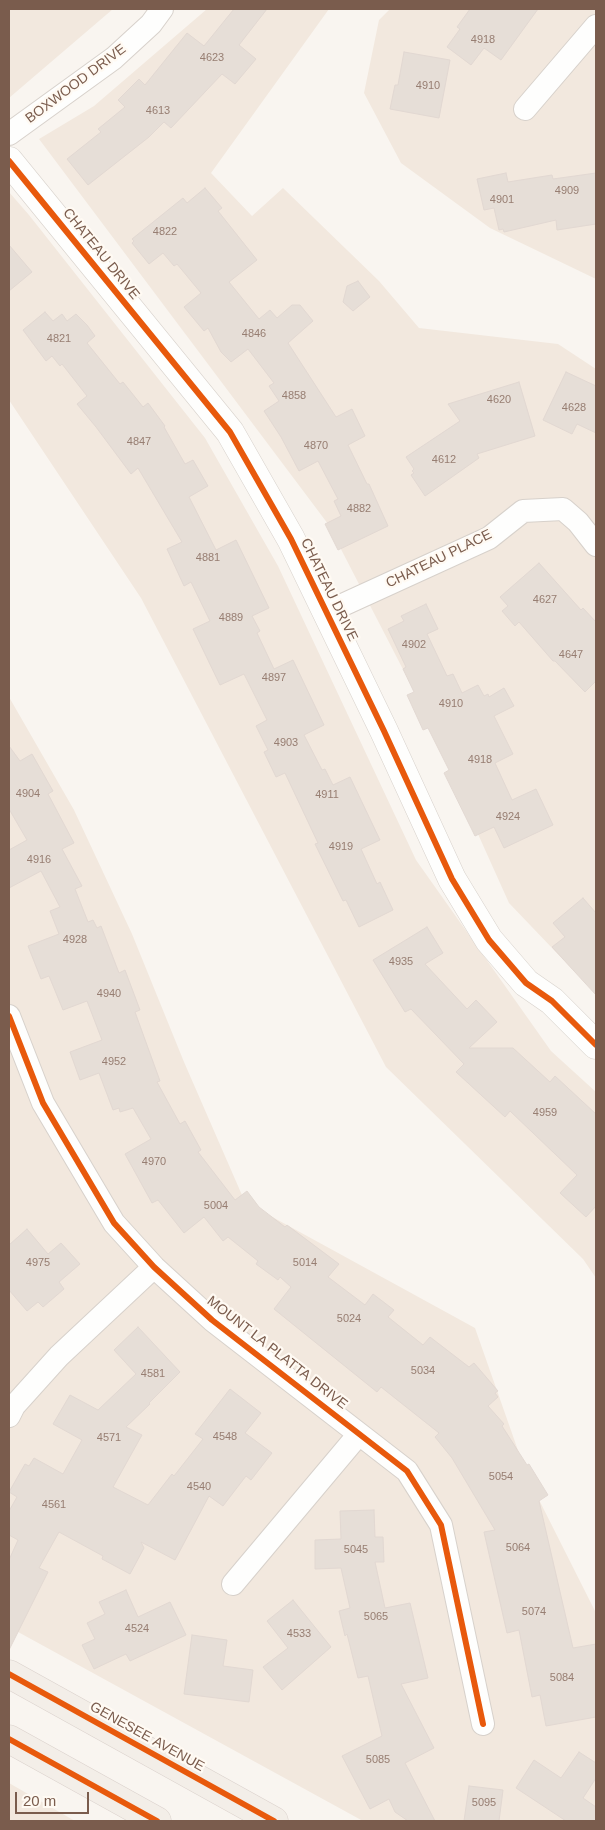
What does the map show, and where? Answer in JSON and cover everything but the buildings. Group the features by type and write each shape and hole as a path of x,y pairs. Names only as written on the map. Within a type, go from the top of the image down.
{"main road":[{"name":"GENESEE AVENUE","path":"9,1674 274,1821"},
{"path":"9,1739 157,1821"}],"street":[{"name":"BOXWOOD DRIVE","path":"9,134 114,58 151,24 162,9"},
{"path":"524,109 596,26"},
{"name":"CHATEAU DRIVE","path":"9,161 230,432 291,539 384,731 452,880 489,940 526,983 552,1002 596,1045"},
{"name":"CHATEAU PLACE","path":"325,612 489,538 523,511 562,509 578,522 596,545"},
{"name":"MOUNT LA PLATTA DRIVE","path":"9,1016 43,1103 114,1223 154,1267 212,1320 407,1472 441,1525 483,1724"},
{"path":"9,1416 14,1406 59,1356 154,1267"},
{"path":"233,1584 359,1434"}],"shaded area":[{"path":"9,9 113,9 9,98"},
{"path":"207,9 329,9 211,173 252,216 283,188 379,281 419,328 558,344 596,369 596,994 509,903 410,683 328,524 39,139 94,106"},
{"path":"390,9 596,9 596,279 490,228 401,163 364,93 379,20"},
{"path":"9,192 205,438 278,566 416,860 551,1051 596,1092 596,1278 583,1259 386,1067 141,598 9,400"},
{"path":"9,697 74,810 132,934 184,1062 245,1202 475,1328 527,1476 596,1613 596,1821 363,1821 9,1627"},
{"path":"9,1783 75,1821 9,1821"}],"cycle path":[{"path":"9,161 230,432 291,539 384,731 452,879 489,940 526,983 552,1001 596,1045"},
{"path":"9,1016 43,1103 114,1223 154,1267 212,1320 407,1471 441,1525 483,1724"},
{"path":"9,1674 274,1821"},
{"path":"9,1739 157,1821"}]}
